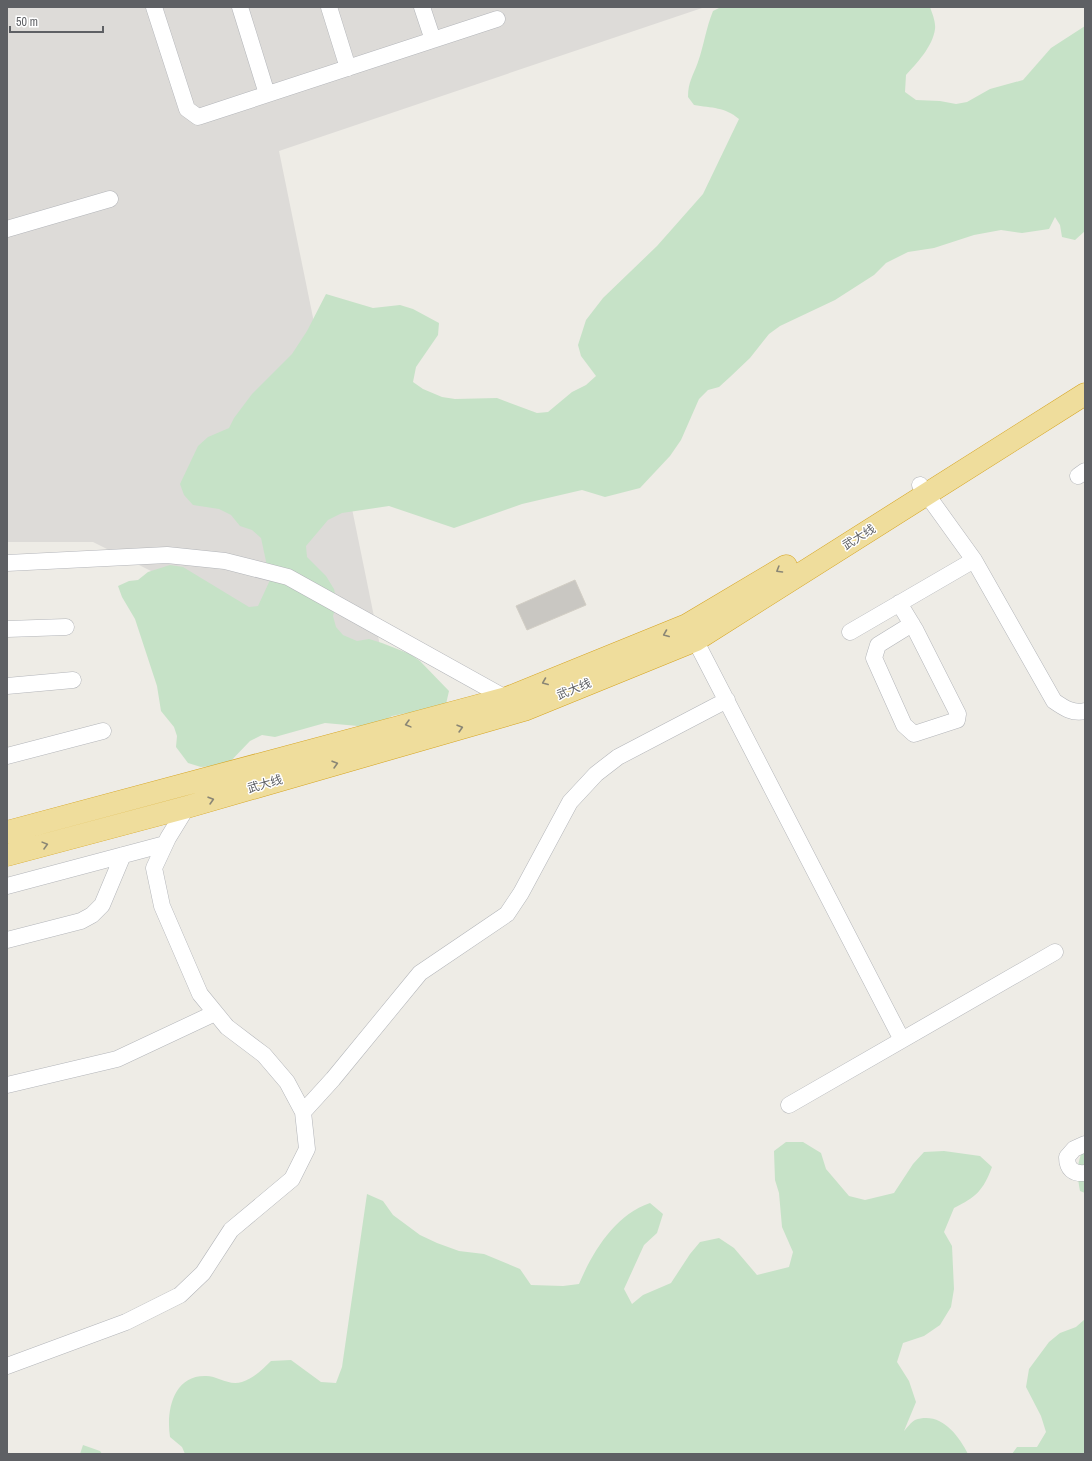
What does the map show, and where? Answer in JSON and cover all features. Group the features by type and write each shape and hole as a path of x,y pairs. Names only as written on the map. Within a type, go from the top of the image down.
{"highway":[{"name":"武大线","path":"924,490 1085,379"},
{"name":"武大线","path":"7,855 187,806 516,704 692,633 924,490 1085,394"},
{"name":"武大线","path":"7,832 516,704"}],"street":[{"path":"154,7 187,109 198,117 497,19"},
{"path":"240,7 267,94"},
{"path":"329,7 348,68"},
{"path":"422,7 433,40"},
{"path":"7,229 110,199"},
{"path":"924,490 974,560 1054,701 1065,709 1079,712 1085,711"},
{"path":"7,563 167,555 225,561 288,578 516,704"},
{"path":"876,651 855,629 974,560"},
{"path":"899,603 912,624 958,714 957,720 914,734 904,724 874,658 878,645 912,624"},
{"path":"7,629 66,627"},
{"path":"692,633 902,1040"},
{"path":"7,686 74,680"},
{"path":"303,1112 333,1080 420,973 507,914 521,893 570,802 596,774 618,757 727,700"},
{"path":"7,756 103,731"},
{"path":"7,1366 126,1322 180,1295 203,1273 231,1230 292,1179 307,1149 303,1112 287,1082 264,1055 227,1027 200,994 162,906 154,868 165,844 187,806"},
{"path":"7,886 165,844"},
{"path":"7,940 81,920 92,915 102,905 123,855"},
{"path":"789,1105 1055,952"},
{"path":"7,1085 117,1059 215,1013"},
{"path":"1085,1144 1074,1149 1067,1157 1067,1165 1071,1170 1078,1174 1085,1173"}],"shaded area":[{"path":"7,7 705,7 279,151 389,690 93,542 7,542"}],"green space":[{"path":"721,7 930,7 935,23 934,35 924,54 906,75 905,92 916,100 940,101 956,104 967,102 990,89 1023,80 1051,48 1085,26 1085,231 1075,240 1062,237 1060,225 1055,217 1049,229 1022,233 1001,230 974,235 934,248 908,252 886,263 874,275 835,300 780,326 769,334 750,358 730,377 719,387 708,390 699,399 681,440 670,456 640,488 605,497 582,490 522,504 454,528 389,506 342,513 328,520 306,546 307,557 326,576 334,589 337,603 333,616 336,627 343,635 357,641 369,639 382,643 410,654 420,661 449,691 446,704 419,713 407,713 392,716 369,727 325,723 275,737 262,735 250,741 227,765 201,767 188,763 176,747 177,736 174,727 161,711 157,686 135,619 122,597 118,586 129,581 138,580 148,572 170,565 183,567 249,607 258,606 270,580 261,538 252,530 240,526 231,515 219,509 193,505 184,495 180,484 198,446 208,437 229,428 234,418 252,394 292,354 307,331 326,294 373,308 400,305 413,309 439,323 438,335 416,367 413,382 423,389 442,397 455,399 497,398 537,413 548,412 572,392 586,385 596,376 581,356 578,345 586,320 603,298 657,246 703,194 739,119 723,110 694,105 688,97 690,83 700,56 713,11"},
{"path":"786,1142 803,1142 821,1153 826,1169 849,1196 865,1200 894,1193 913,1164 924,1152 944,1151 980,1156 992,1167 982,1188 973,1197 954,1208 944,1232 952,1246 954,1289 951,1307 940,1325 924,1336 903,1343 897,1362 909,1381 916,1402 904,1431 915,1420 924,1418 932,1419 947,1426 959,1439 968,1454 185,1454 182,1447 170,1437 169,1416 174,1396 186,1381 195,1377 210,1376 228,1382 237,1383 254,1376 271,1361 291,1360 321,1382 336,1383 342,1367 367,1194 383,1201 393,1215 420,1235 459,1251 484,1254 520,1269 531,1285 563,1286 579,1284 598,1247 616,1225 626,1216 650,1203 663,1214 657,1233 644,1245 624,1289 632,1304 643,1295 671,1283 690,1254 700,1242 719,1238 734,1248 757,1275 789,1267 793,1252 782,1227 779,1193 775,1180 774,1151"},
{"path":"1085,1147 1085,1193 1080,1191 1078,1174 1080,1158"},
{"path":"1085,1319 1085,1454 1012,1454 1017,1447 1037,1447 1046,1432 1041,1416 1026,1387 1029,1369 1049,1342 1060,1333 1076,1327"},
{"path":"83,1445 100,1451 102,1454 80,1454"}],"building":[{"path":"575,580 586,605 527,630 516,606"}]}
